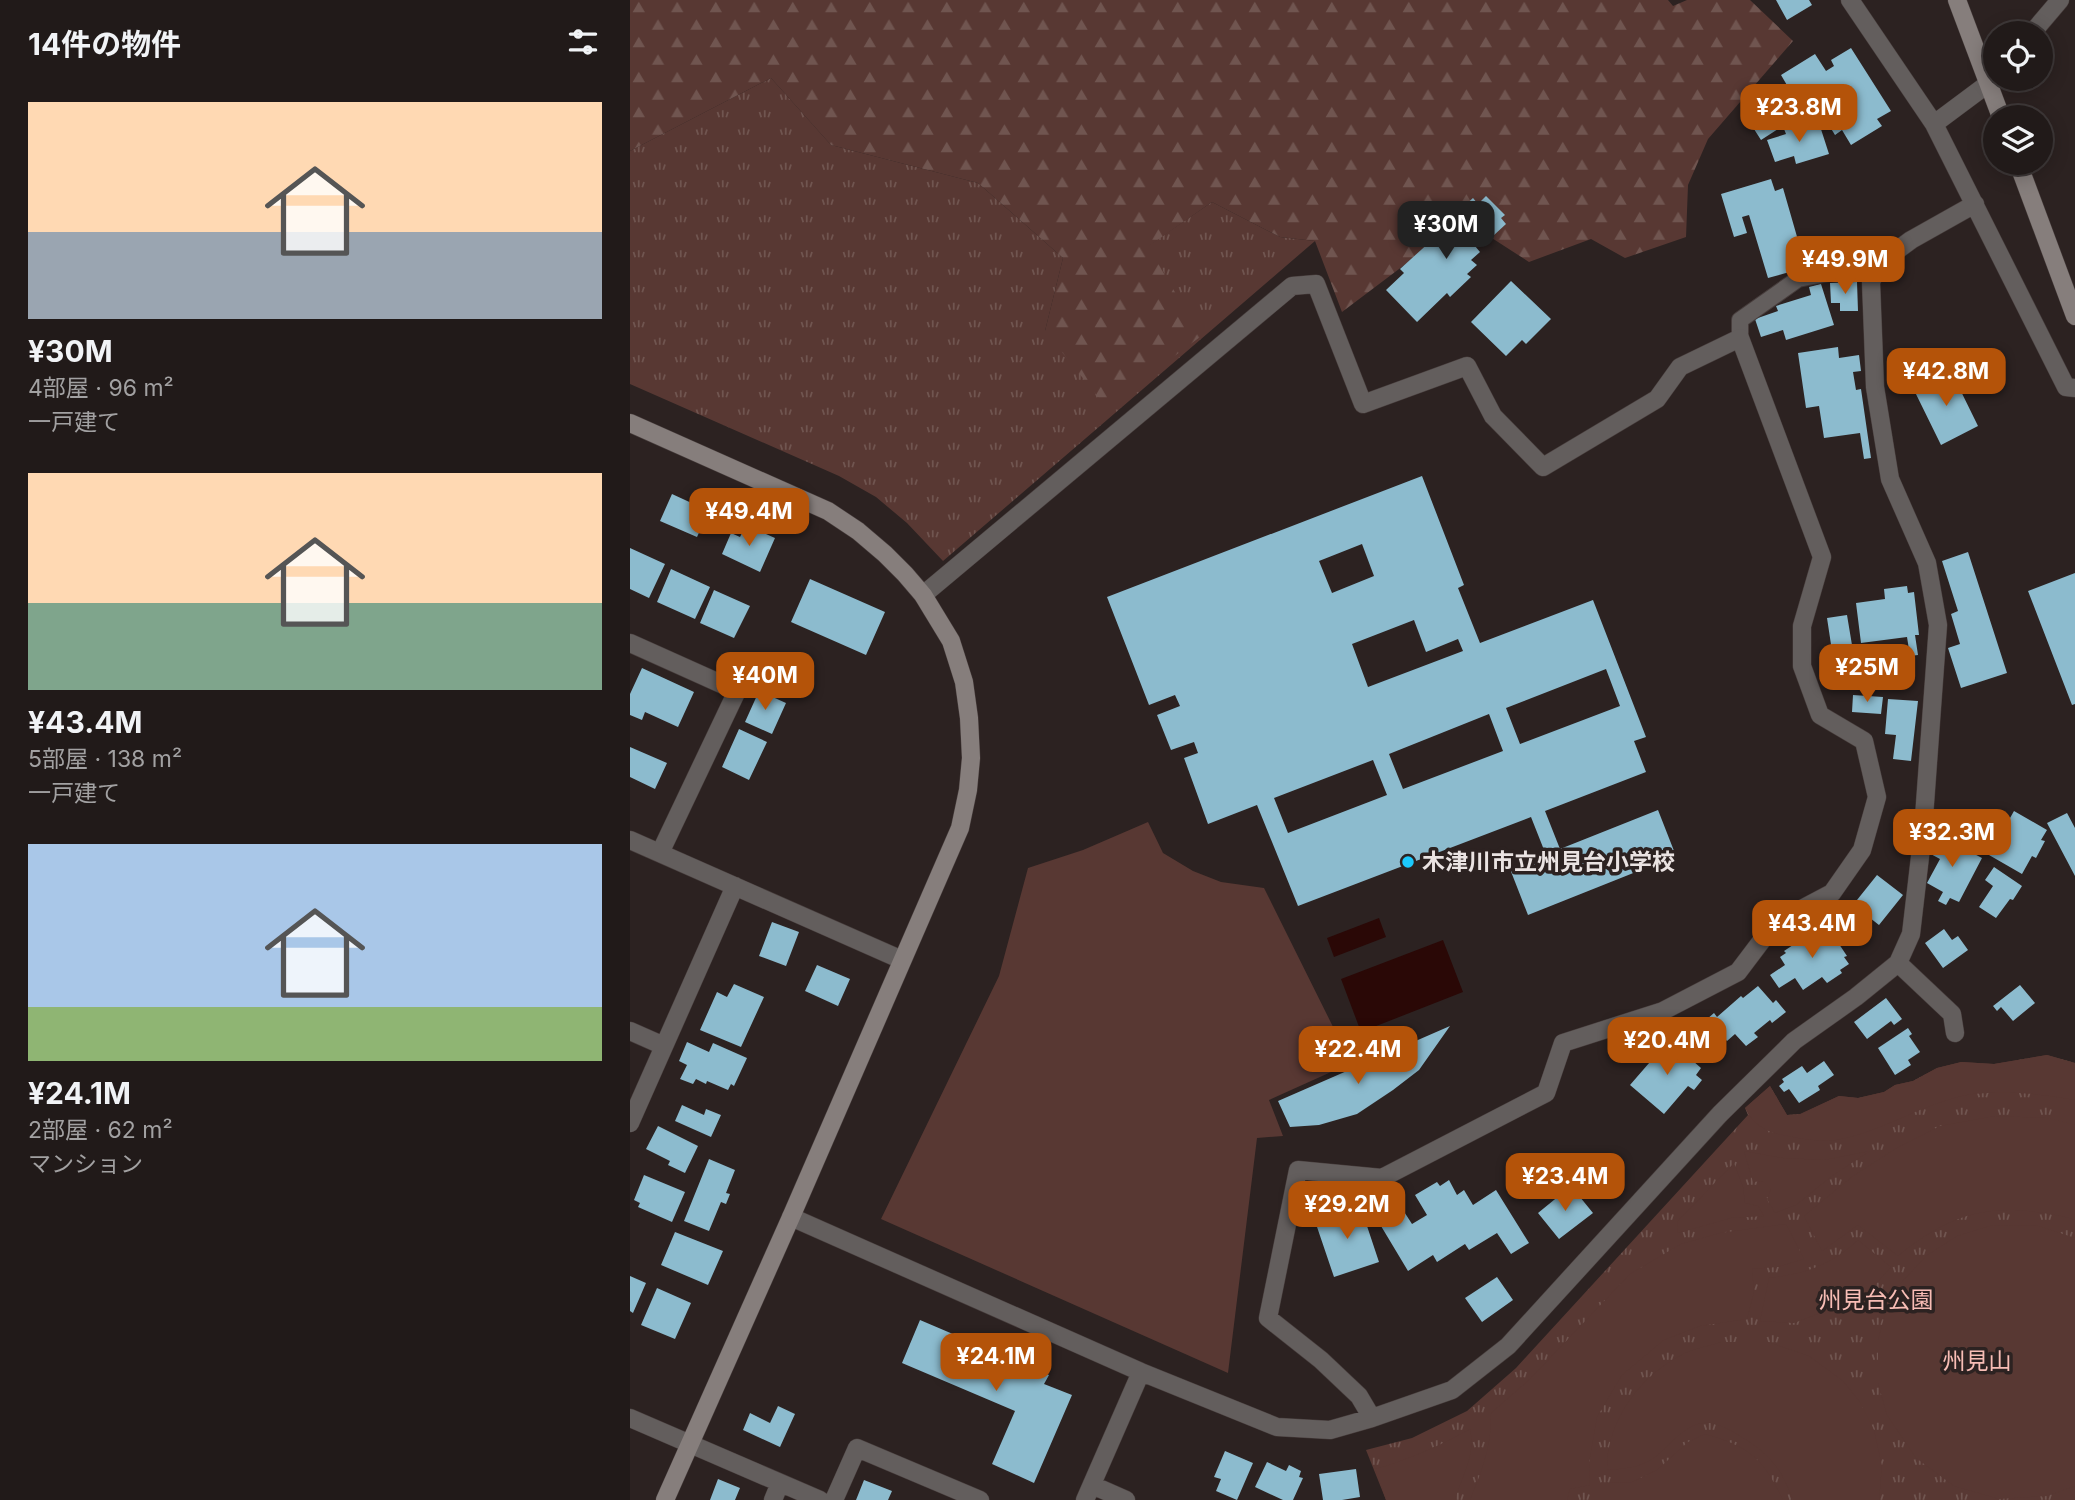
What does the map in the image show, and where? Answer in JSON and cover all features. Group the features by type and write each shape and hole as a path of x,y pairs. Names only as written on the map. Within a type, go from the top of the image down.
{"street":[{"path":"1850,0 1934,124 2066,387 2075,388"},
{"path":"1957,0 1983,59"},
{"path":"2042,21 2060,0"},
{"path":"1934,124 1983,87"},
{"path":"2022,175 2075,316"},
{"path":"792,1217 1141,1372 1277,1427 1330,1430 1452,1390 1508,1346 1720,1114 1794,1041 1898,963 1911,934 1938,625 1927,563 1890,479 1875,387 1871,282 1880,263 1910,240 1975,204"},
{"path":"923,595 1292,286 1316,284 1363,404 1467,366 1493,416 1543,467 1657,399 1680,367 1740,338 1822,557 1802,626 1802,666 1820,715 1864,741 1877,797 1862,850 1832,893 1775,923 1738,972 1663,1011 1563,1042 1546,1093 1382,1178 1298,1170 1268,1318 1321,1360 1359,1396 1372,1418"},
{"path":"630,423 828,511 858,531 885,554 923,595 951,641 964,682 971,758 960,828 792,1217 665,1500"},
{"path":"630,643 737,691 660,853"},
{"path":"630,840 902,960"},
{"path":"630,1123 734,886"},
{"path":"1898,963 1952,1014 1955,1033"},
{"path":"630,1031 664,1046"},
{"path":"1126,1500 1089,1492 1141,1372"},
{"path":"630,1419 689,1444 777,1491 820,1500"},
{"path":"834,1500 857,1448 980,1500"}],"lane":[{"path":"1740,338 1740,320 1798,279 1880,263"}],"green space":[{"path":"630,0 1668,0 1673,6 1687,0 1750,0 1793,41 1708,139 1688,185 1686,237 1625,258 1591,239 1529,262 1464,220 1342,312 1315,241 1280,237 1212,202 1149,246 1200,337 1106,407 1045,331 1063,258 978,183 831,145 771,78 630,151"},
{"path":"771,78 831,145 978,183 1063,258 1045,331 1148,246 1212,202 1280,237 1315,241 943,561 907,523 876,497 839,476 630,384 630,151"},
{"path":"1148,822 1163,853 1193,871 1221,882 1264,888 1351,1063 1269,1100 1283,1136 1257,1138 1228,1373 881,1219 999,976 1028,868 1083,850"},
{"name":"州見台公園","path":"2047,1055 2075,1063 2075,1500 1386,1500 1366,1450 1412,1438 1467,1411 1516,1368 1748,1115 1745,1108 1770,1086 1787,1115 1800,1114 1839,1096 1858,1098 1884,1092 1937,1068 1962,1062 1994,1064"},
{"path":"2047,1055 2075,1063 2075,1100 2024,1093 1973,1094 1938,1103 1854,1136 1830,1141 1768,1131 1753,1120 1745,1108 1770,1086 1787,1115 1801,1114 1839,1096 1858,1098 1884,1092 1937,1068 1961,1062 1994,1064"},
{"path":"1995,1116 2047,1118 2075,1125 2075,1220 2021,1210 1983,1212 1948,1223 1898,1256 1858,1225 1822,1251 1804,1216 1853,1176 1895,1149 1940,1126"},
{"path":"1744,1151 1783,1158 1824,1160 1870,1151 1832,1176 1796,1205 1775,1213 1767,1199 1771,1189 1763,1181 1753,1182"},
{"path":"1734,1163 1743,1187 1745,1203 1758,1206 1764,1216 1731,1218 1678,1233 1677,1222"},
{"path":"1786,1224 1804,1259 1777,1267 1752,1269 1754,1292 1747,1319 1700,1326 1664,1340 1622,1375 1597,1417 1589,1463 1590,1485 1570,1489 1567,1500 1470,1500 1488,1447 1490,1414 1530,1379 1630,1274 1681,1244 1720,1233"},
{"name":"州見山","path":"1993,1225 2039,1226 2075,1238 2075,1486 2047,1496 1999,1499 1954,1486 1916,1458 1887,1415 1878,1383 1878,1340 1886,1311 1901,1283 1926,1256 1957,1236"},
{"path":"1858,1240 1891,1267 1872,1288 1846,1303 1794,1323 1760,1321 1769,1278 1817,1267 1838,1256"},
{"path":"1721,1342 1768,1342 1809,1356 1843,1381 1860,1402 1874,1430 1882,1466 1879,1500 1793,1500 1783,1477 1764,1453 1735,1433 1711,1423 1700,1423 1688,1428 1655,1457 1644,1463 1607,1470 1613,1434 1629,1401 1641,1386 1654,1373 1685,1353"},
{"path":"1470,1429 1470,1457 1455,1500 1386,1500 1375,1469 1424,1452"},
{"path":"1705,1434 1733,1444 1753,1456 1769,1474 1783,1500 1607,1500 1607,1483 1632,1482 1657,1470 1688,1442"}],"shaded area":[{"path":"1379,918 1386,937 1334,957 1327,938"},
{"path":"1443,940 1463,992 1361,1032 1341,979"}],"building":[{"path":"1776,0 1809,0 1812,5 1787,20"},
{"path":"1851,48 1891,111 1877,119 1882,126 1851,145 1842,130 1835,135 1822,114 1854,94 1849,86 1831,96 1825,87 1798,104 1781,75 1815,54 1826,71 1834,66 1831,60"},
{"path":"1777,87 1797,117 1761,140 1745,115 1760,105 1757,101"},
{"path":"1808,121 1810,126 1819,123 1829,154 1796,164 1794,156 1775,162 1767,140 1786,134 1784,129"},
{"path":"1771,179 1775,191 1783,188 1802,254 1821,249 1825,262 1768,278 1749,215 1742,217 1747,233 1734,237 1721,194"},
{"path":"1486,196 1505,215 1501,218 1506,224 1493,236 1489,232 1475,246 1480,252 1471,260 1477,265 1467,274 1471,277 1450,297 1447,293 1417,322 1386,290 1404,273 1400,269 1443,230 1458,245 1464,239 1451,226 1467,212 1463,207 1473,198 1478,204"},
{"path":"1511,281 1551,319 1526,344 1522,340 1506,356 1471,322"},
{"path":"1857,282 1858,311 1840,311 1840,303 1831,303 1830,283"},
{"path":"1821,284 1834,325 1786,340 1783,330 1761,337 1755,319 1778,311 1776,306 1811,295 1809,287"},
{"path":"1838,347 1839,358 1859,355 1861,371 1853,372 1856,390 1861,389 1871,458 1864,459 1860,433 1824,438 1819,406 1806,408 1798,353"},
{"path":"1951,371 1978,426 1941,445 1914,390"},
{"path":"1422,476 1464,585 1458,588 1480,643 1593,600 1646,737 1634,741 1646,772 1545,811 1560,849 1658,810 1676,856 1528,915 1510,869 1546,855 1531,817 1298,906 1257,805 1208,824 1184,758 1198,753 1194,742 1171,750 1157,715 1180,706 1175,695 1149,705 1107,597","holes":["1362,544 1374,576 1332,593 1319,561","1414,620 1426,652 1458,639 1463,651 1368,687 1352,644","1606,669 1620,706 1520,744 1506,708","1489,714 1503,751 1403,789 1389,754","1373,760 1387,795 1288,833 1274,798"]},
{"path":"672,494 709,511 697,537 660,521"},
{"path":"746,525 775,538 760,572 722,554 731,533 740,537"},
{"path":"630,548 665,564 649,598 630,589"},
{"path":"1968,552 2007,673 1961,688 1948,648 1960,644 1951,614 1958,611 1942,561"},
{"path":"671,569 710,587 695,619 657,602"},
{"path":"2075,573 2075,704 2072,705 2028,591"},
{"path":"810,579 885,612 866,655 791,622"},
{"path":"1907,586 1908,593 1914,592 1919,635 1915,635 1918,655 1910,656 1907,637 1861,643 1856,603 1885,599 1884,589"},
{"path":"714,590 750,606 734,638 700,623"},
{"path":"1847,615 1854,657 1858,656 1859,667 1855,668 1858,687 1842,690 1836,650 1832,651 1827,618"},
{"path":"642,668 694,692 678,727 645,712 642,720 630,715 630,694"},
{"path":"759,691 786,703 772,734 745,722"},
{"path":"1853,695 1883,697 1881,714 1852,712"},
{"path":"1888,699 1918,701 1911,761 1893,759 1896,735 1885,734"},
{"path":"739,729 767,742 749,780 722,767"},
{"path":"630,747 667,763 655,789 630,777"},
{"path":"2014,811 2047,830 2041,840 2045,841 2036,858 2032,856 2022,874 1989,855"},
{"path":"2067,813 2075,828 2075,876 2047,823"},
{"path":"1936,834 1982,858 1959,902 1950,898 1946,905 1938,901 1943,892 1927,883 1940,859 1927,852"},
{"path":"1994,867 2022,886 1996,918 1979,907 1993,886 1985,880"},
{"path":"1877,875 1903,895 1879,925 1870,918 1863,929 1845,915"},
{"path":"772,922 799,932 786,966 759,956"},
{"path":"1827,926 1847,956 1844,957 1849,964 1840,970 1842,973 1827,983 1822,977 1803,990 1795,978 1779,988 1770,975 1785,965 1780,957 1786,953 1784,951"},
{"path":"1944,929 1952,940 1958,936 1968,950 1943,968 1925,943"},
{"path":"817,965 850,979 838,1006 805,991"},
{"path":"734,984 764,997 741,1047 700,1030 717,992 727,997"},
{"path":"2020,985 2035,1003 2013,1021 2001,1007 1997,1011 1993,1006"},
{"path":"1758,986 1773,1003 1776,1000 1786,1012 1754,1033 1758,1037 1746,1046 1735,1034 1727,1041 1723,1037 1699,1056 1684,1039 1714,1013 1717,1017 1741,996 1743,998"},
{"path":"1886,998 1902,1019 1894,1025 1891,1021 1867,1039 1854,1022"},
{"path":"1450,1026 1419,1070 1357,1114 1319,1125 1290,1127 1278,1101"},
{"path":"1908,1028 1912,1034 1909,1036 1920,1052 1908,1060 1911,1065 1895,1075 1878,1048"},
{"path":"1669,1040 1701,1068 1696,1075 1702,1080 1694,1090 1688,1086 1664,1114 1630,1085"},
{"path":"687,1042 709,1052 713,1043 747,1058 734,1086 731,1084 728,1090 707,1081 706,1084 696,1079 693,1084 680,1079 687,1065 679,1061"},
{"path":"1824,1061 1834,1075 1818,1086 1820,1090 1799,1103 1789,1089 1784,1092 1779,1086 1784,1082 1782,1079 1802,1066 1807,1073"},
{"path":"682,1105 704,1115 706,1109 721,1115 711,1137 675,1121"},
{"path":"658,1126 698,1146 685,1173 668,1165 670,1161 646,1149"},
{"path":"709,1159 735,1170 726,1193 730,1194 726,1204 721,1202 709,1231 684,1221"},
{"path":"644,1175 685,1192 672,1222 638,1207 640,1203 634,1200"},
{"path":"1449,1180 1457,1195 1464,1190 1473,1205 1496,1190 1529,1243 1511,1254 1497,1233 1469,1250 1465,1244 1437,1262 1433,1255 1408,1271 1378,1221 1401,1207 1412,1224 1427,1215 1415,1195 1437,1182 1440,1186"},
{"path":"1571,1186 1593,1213 1559,1239 1538,1213"},
{"path":"1360,1205 1379,1262 1334,1277 1315,1221"},
{"path":"675,1232 723,1251 708,1285 661,1265"},
{"path":"630,1276 646,1283 633,1313 630,1311"},
{"path":"1497,1277 1513,1300 1482,1322 1465,1298"},
{"path":"657,1288 691,1303 675,1339 641,1325"},
{"path":"920,1320 1049,1375 1044,1384 1072,1395 1034,1483 992,1464 1015,1411 902,1363"},
{"path":"778,1406 795,1414 780,1447 743,1430 750,1413 770,1423"},
{"path":"1225,1451 1253,1463 1237,1500 1216,1491 1221,1479 1214,1477"},
{"path":"1267,1462 1286,1471 1289,1465 1301,1471 1299,1477 1303,1478 1293,1500 1283,1500 1255,1487"},
{"path":"1356,1469 1360,1497 1323,1500 1319,1474"},
{"path":"718,1479 740,1488 735,1500 710,1500"},
{"path":"864,1480 892,1491 888,1500 856,1500"}],"place":[{"name":"木津川市立州見台小学校","path":"1408,862"}]}
